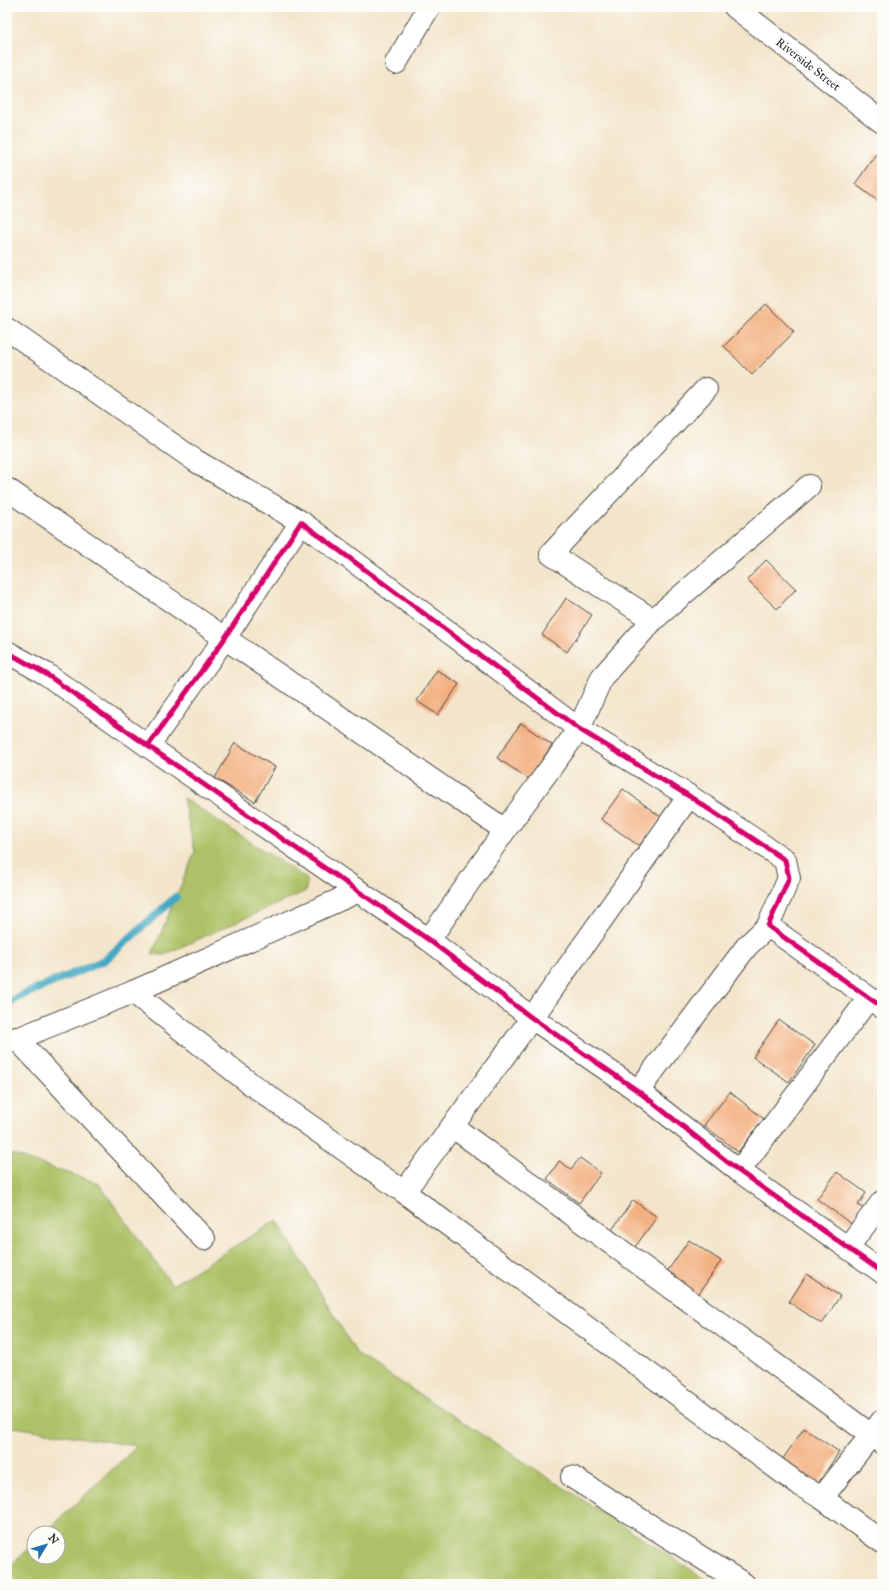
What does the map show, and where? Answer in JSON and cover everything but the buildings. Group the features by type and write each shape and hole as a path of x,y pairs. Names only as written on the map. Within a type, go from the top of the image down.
{"street":[{"path":"396,63 430,7"},
{"name":"Riverside Street","path":"735,7 882,122"},
{"path":"9,337 196,461 301,522 579,729 688,796 785,860 789,878 768,926 747,946 638,1091"},
{"path":"653,620 551,554 706,389"},
{"path":"429,940 505,830 579,729 602,677 653,620 808,486"},
{"path":"7,489 505,830"},
{"path":"148,746 224,638 301,522"},
{"path":"7,652 46,674 429,940 532,1018 638,1091 739,1171 882,1272"},
{"path":"404,1192 532,1018 688,796"},
{"path":"204,1239 12,1041 133,992 359,891"},
{"path":"739,1171 876,1003 768,926"},
{"path":"133,992 251,1084 404,1192 798,1484 822,1498 882,1542"},
{"path":"452,1126 878,1433 822,1498"},
{"path":"848,1247 882,1202"},
{"path":"572,1477 744,1584"}],"green space":[{"path":"183,798 307,879 306,891 163,955 152,954 195,852"},
{"path":"7,1153 98,1183 172,1285 277,1220 357,1354 713,1584 7,1584 7,1569 26,1551 26,1565 66,1565 66,1525 53,1525 137,1446 7,1426 7,1289 10,1283 7,1270"}],"waterway":[{"path":"7,1004 23,995 105,960 176,897"}],"cycle path":[{"path":"148,746 225,638 301,522 579,729 689,796 785,860 789,878 768,926 882,1007"},
{"path":"7,652 46,674 429,940 532,1018 638,1091 739,1171 882,1272"}]}
